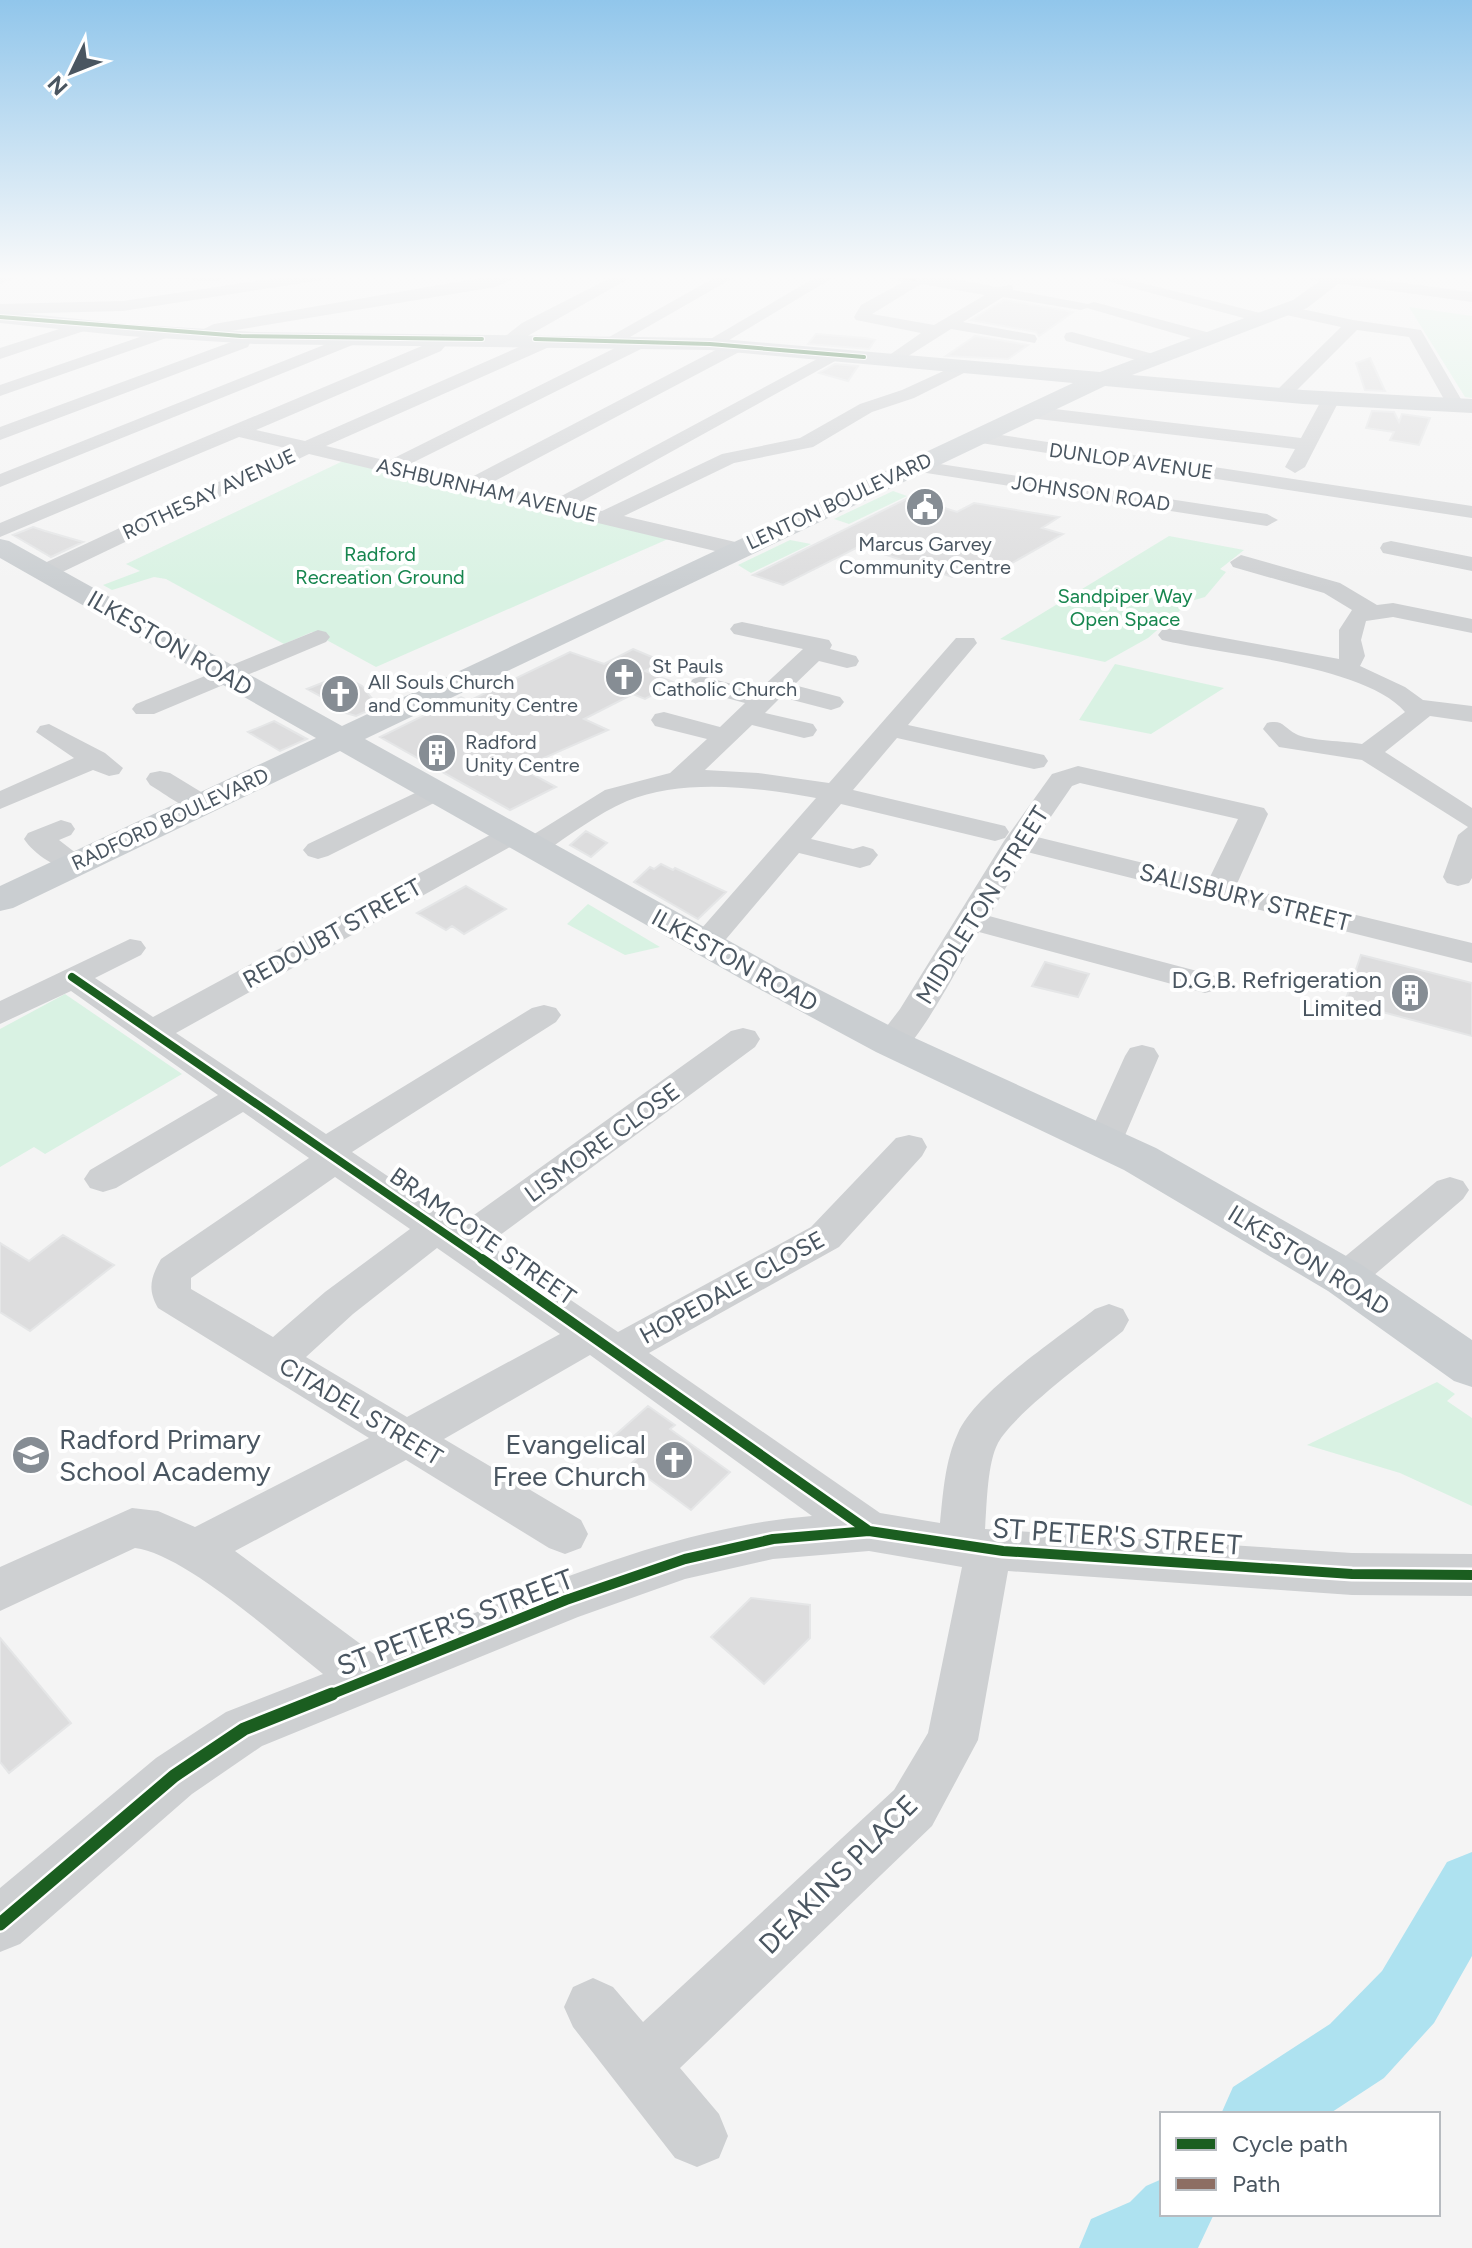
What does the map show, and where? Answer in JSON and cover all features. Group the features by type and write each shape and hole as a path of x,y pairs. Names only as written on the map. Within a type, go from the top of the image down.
{"main road":[{"name":"LENTON BOULEVARD","path":"340,739 736,549 1103,379"},
{"path":"1114,379 1331,399 1464,406"},
{"name":"ILKESTON ROAD","path":"0,547 705,944 891,1043 1105,1140 1345,1278 1472,1367"},
{"name":"RADFORD BOULEVARD","path":"0,900 340,739"}],"street":[{"path":"0,391 35,379"},
{"path":"0,434 145,379"},
{"path":"0,481 253,379"},
{"path":"0,531 360,379"},
{"name":"ROTHESAY AVENUE","path":"44,572 308,447 461,379"},
{"path":"390,467 567,379"},
{"path":"471,486 667,379"},
{"path":"557,506 794,379"},
{"path":"605,518 683,478 748,452 806,443 866,408 941,379"},
{"path":"1282,395 1298,379"},
{"path":"1446,379 1464,406"},
{"path":"1331,399 1245,555 1332,588 1357,600 1372,612"},
{"path":"1029,412 1307,445"},
{"name":"ASHBURNHAM AVENUE","path":"238,431 736,549"},
{"name":"DUNLOP AVENUE","path":"975,437 1472,512"},
{"name":"JOHNSON ROAD","path":"914,466 1267,520"},
{"path":"1416,553 1428,529"},
{"path":"1391,548 1472,564"},
{"path":"1346,668 1353,656 1348,646 1358,615 1393,610 1472,626"},
{"path":"676,783 820,645 742,629"},
{"path":"1172,634 1346,668 1409,700 1419,714 1377,742 1371,753"},
{"path":"145,709 318,637"},
{"path":"705,944 965,643"},
{"path":"814,652 847,661"},
{"path":"702,684 762,701 831,702"},
{"path":"762,701 804,730"},
{"path":"1416,707 1472,714"},
{"path":"664,720 724,736"},
{"path":"891,729 1034,761"},
{"path":"0,801 104,764 49,732"},
{"path":"1280,739 1371,753 1377,760 1472,820"},
{"name":"MIDDLETON STREET","path":"891,1043 913,1014 970,920 1007,837 1062,780 1078,774 1254,814 1219,890"},
{"path":"160,779 201,804"},
{"name":"REDOUBT STREET","path":"152,1032 522,841 619,795 650,786 727,780 775,782 834,794"},
{"path":"318,850 368,833 434,792"},
{"name":"SALISBURY STREET","path":"834,794 1472,953"},
{"path":"61,829 38,839 75,864"},
{"path":"792,843 861,857"},
{"path":"1436,847 1465,855"},
{"path":"970,920 1205,983"},
{"path":"0,1014 130,948"},
{"name":"BRAMCOTE STREET","path":"72,977 604,1343 869,1531"},
{"path":"331,1155 544,1015"},
{"name":"LISMORE CLOSE","path":"276,1359 339,1303 449,1236 746,1041"},
{"path":"1105,1140 1142,1056"},
{"path":"103,1179 244,1095"},
{"name":"HOPEDALE CLOSE","path":"196,1549 408,1438 825,1237 909,1147"},
{"name":"CITADEL STREET","path":"331,1155 175,1269 170,1280 172,1297 565,1534"},
{"path":"1345,1278 1450,1190"},
{"name":"DEAKINS PLACE","path":"640,2065 913,1808 952,1740 975,1548 967,1482 978,1436 1011,1400 1109,1320"},
{"path":"0,1590 132,1528 158,1531 196,1549 369,1679"},
{"name":"ST PETER'S STREET","path":"0,1924 174,1776 244,1729 566,1600 685,1559 773,1539 869,1531 975,1548 1352,1574 1472,1575"},
{"path":"593,2007 697,2136"}],"green space":[{"path":"1454,379 1472,379 1472,398 1465,397"},
{"name":"Radford Recreation Ground","path":"343,461 668,539 376,667 312,632 284,644 166,579 154,577 112,590 103,585 140,571 126,564"},
{"path":"893,491 907,496 849,524 834,519"},
{"name":"Sandpiper Way Open Space","path":"1169,536 1244,550 1220,569 1226,572 1205,597 1191,601 1148,638 1105,662 1000,639"},
{"path":"790,540 811,544 751,573 738,565"},
{"path":"1115,664 1224,688 1151,734 1079,720"},
{"path":"588,904 660,947 625,955 567,924"},
{"path":"65,994 182,1074 45,1154 34,1147 0,1167 0,1029"},
{"path":"1437,1382 1455,1394 1447,1401 1472,1418 1472,1506 1400,1473 1307,1445"}],"building":[{"path":"1361,379 1380,379 1385,391 1365,390"},
{"path":"1372,411 1394,412 1399,422 1402,414 1430,418 1419,445 1390,440 1394,432 1366,428"},
{"path":"910,497 957,512 974,503 1059,517 1042,528 1063,534 998,571 975,564 952,577 860,546 783,585 753,575"},
{"path":"33,527 83,542 51,557 13,535"},
{"path":"633,649 664,662 645,671 675,683 645,699 633,694 584,719 608,730 521,768 556,787 510,810 380,737 461,697 469,701 570,652 604,664"},
{"name":"All Souls Church and Community Centre","path":"342,675 362,686 378,706 356,716 335,710 324,698 307,689"},
{"path":"274,721 307,739 280,751 248,732"},
{"path":"586,831 607,843 591,857 570,845"},
{"path":"661,864 726,892 698,919 634,882 650,867 654,869"},
{"path":"466,886 506,909 464,934 452,926 446,930 417,913"},
{"name":"D.G.B. Refrigeration Limited","path":"1361,955 1472,983 1472,1036 1345,1002"},
{"path":"1045,962 1089,974 1078,997 1032,986"},
{"path":"63,1235 114,1265 30,1331 0,1312 0,1243 29,1261"},
{"name":"Evangelical Free Church","path":"648,1406 675,1425 670,1429 730,1472 691,1510 630,1465 639,1456 613,1437"},
{"path":"751,1598 810,1605 810,1638 764,1684 711,1637"},
{"path":"0,1638 71,1723 9,1773 0,1762"}],"waterway":[{"path":"1263,2112 1357,2051 1408,1997 1472,1887"},
{"path":"1120,2248 1159,2231 1172,2216"}],"cycle path":[{"path":"72,977 592,1335 869,1531"},
{"path":"0,1924 174,1776 244,1729 566,1600 685,1559 773,1539 869,1531 1003,1551 1352,1574 1472,1575"}],"place":[{"name":"Marcus Garvey Community Centre","path":"925,507"},
{"name":"St Pauls Catholic Church","path":"624,677"},
{"name":"All Souls Church and Community Centre","path":"340,694"},
{"name":"Radford Unity Centre","path":"437,753"},
{"name":"D.G.B. Refrigeration Limited","path":"1410,993"},
{"name":"Radford Primary School Academy","path":"31,1455"},
{"name":"Evangelical Free Church","path":"674,1460"}]}
